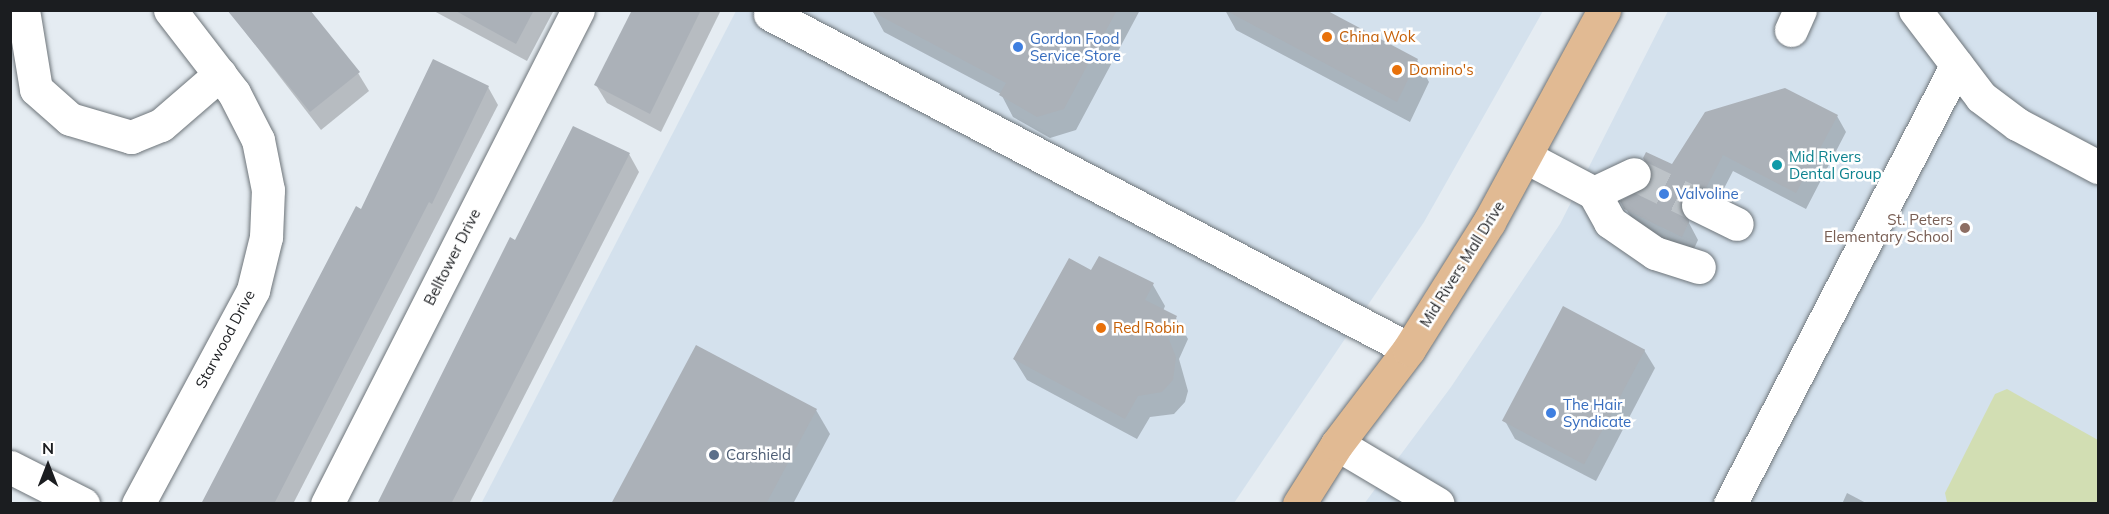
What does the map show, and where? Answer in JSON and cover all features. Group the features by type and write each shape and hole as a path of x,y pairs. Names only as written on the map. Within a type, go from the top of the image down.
{"main road":[{"name":"Mid Rivers Mall Drive","path":"1299,504 1337,444 1409,350 1526,158 1604,10"}],"street":[{"path":"23,10 36,89 70,119 131,137 161,125 220,74"},
{"name":"Starwood Drive","path":"138,504 253,290 266,237 268,190 258,140 220,74 170,10"},
{"name":"Belltower Drive","path":"327,504 578,10"},
{"path":"1915,10 1981,97 2017,124 2098,167"},
{"path":"770,14 1409,350"},
{"path":"1730,504 1958,65"},
{"path":"1526,158 1594,193 1610,222 1655,253 1699,267"},
{"path":"1594,193 1635,174"},
{"path":"1698,205 1737,224"},
{"path":"1337,444 1421,500"},
{"path":"10,466 83,504"}],"shaded area":[{"path":"736,11 1543,11 1424,222 1234,503 481,504"},
{"path":"1668,11 2098,11 2098,503 1364,504 1451,387 1560,224"}],"green space":[{"path":"2007,389 2098,440 2098,503 1947,502 1945,493 1995,394"}],"building":[{"path":"227,10 310,10 360,72 310,112"},
{"path":"454,10 534,10 516,44"},
{"path":"632,10 701,10 650,114 594,85"},
{"name":"Gordon Food Service Store","path":"869,10 1117,10 1064,109 1037,117 999,95 1006,83"},
{"path":"1225,10 1326,10 1418,59 1397,102"},
{"path":"433,59 489,86 432,204 429,202 274,504 201,504 356,206 361,209"},
{"name":"Mid Rivers Dental Group","path":"1785,88 1838,115 1796,193 1723,155 1706,188 1696,186 1681,196 1679,207 1689,222 1682,237 1624,209 1620,201 1650,184 1653,175 1643,158 1646,152 1672,164 1705,112"},
{"path":"573,126 630,153 477,454 451,504 377,504 510,237 515,240"},
{"name":"Red Robin","path":"1099,256 1154,283 1145,300 1177,316 1168,337 1176,357 1173,380 1162,392 1138,396 1125,419 1013,359 1069,258 1091,270"},
{"path":"1563,306 1645,350 1584,464 1502,421"},
{"name":"Carshield","path":"696,345 817,409 766,504 611,504"}],"tunnel":[{"path":"1634,174 1698,205"}],"place":[{"name":"China Wok","path":"1327,37"},
{"name":"Gordon Food Service Store","path":"1018,47"},
{"name":"Domino's","path":"1397,70"},
{"name":"Mid Rivers Dental Group","path":"1777,165"},
{"name":"Valvoline","path":"1664,194"},
{"name":"St. Peters Elementary School","path":"1965,228"},
{"name":"Red Robin","path":"1101,328"},
{"name":"The Hair Syndicate","path":"1551,413"},
{"name":"Carshield","path":"714,455"}]}
